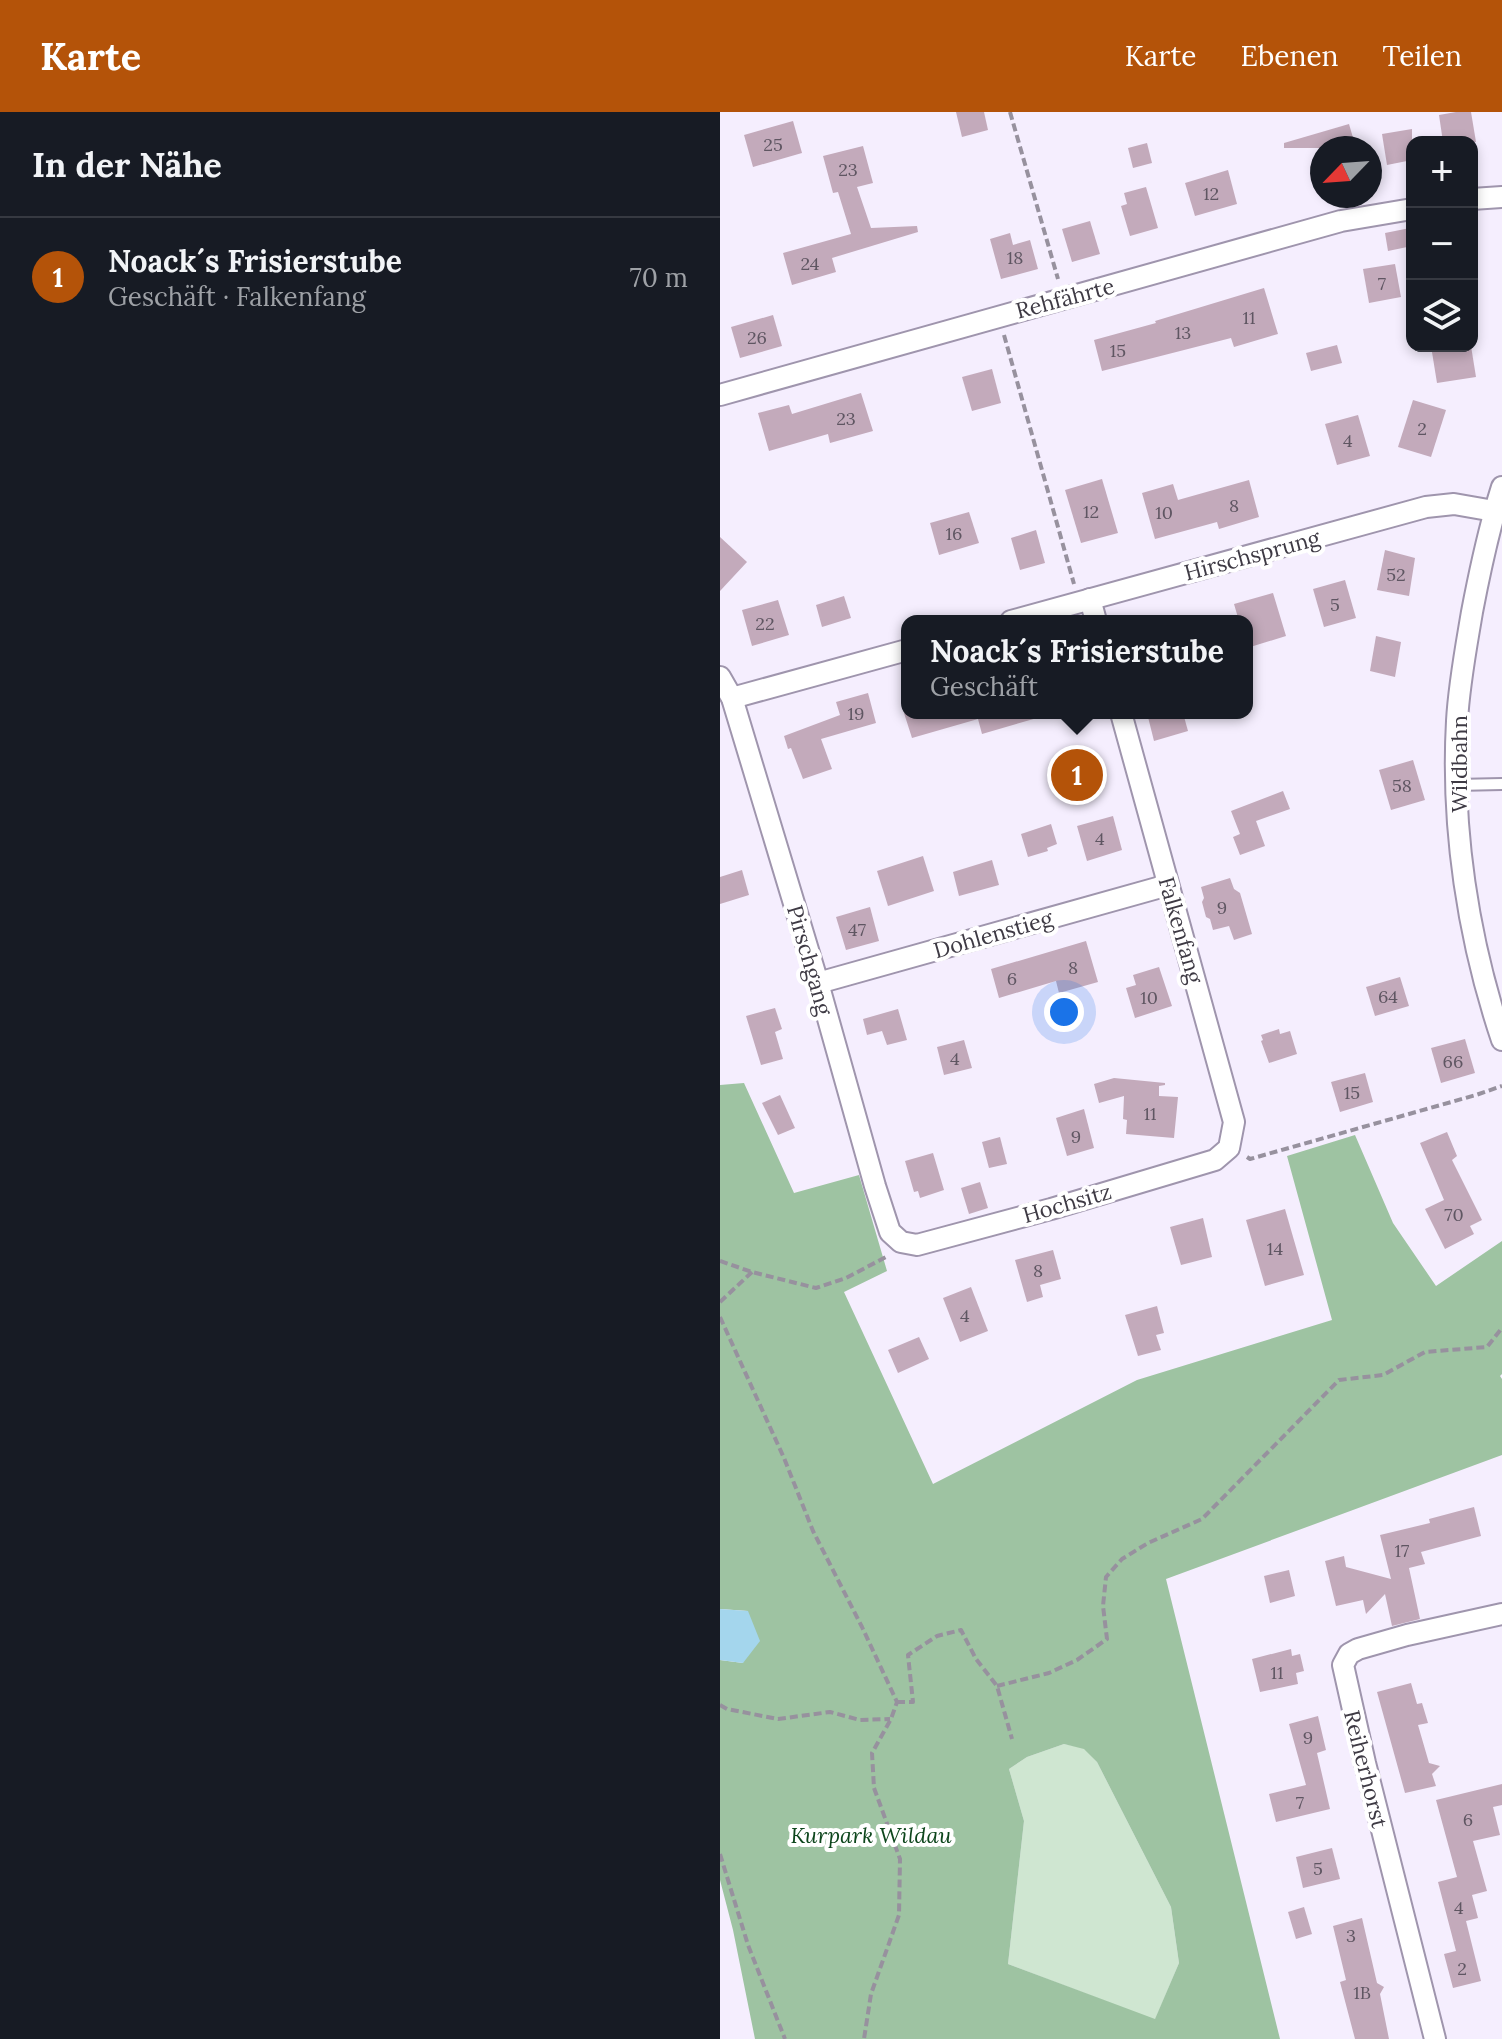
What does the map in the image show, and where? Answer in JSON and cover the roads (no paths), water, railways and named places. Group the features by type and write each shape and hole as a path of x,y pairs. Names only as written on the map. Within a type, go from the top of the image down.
{"street":[{"path":"1478,199 1502,197"},
{"name":"Rehfährte","path":"720,395 1341,221 1406,210"},
{"name":"Wildbahn","path":"1502,487 1494,511 1467,640 1457,718 1456,785 1467,895 1483,975 1502,1040"},
{"name":"Hirschsprung","path":"1033,615 1426,507 1454,504 1494,511"},
{"path":"1084,601 1092,615"},
{"path":"732,698 901,652"},
{"name":"Pirschgang","path":"720,677 732,698 875,1186 896,1248"},
{"name":"Falkenfang","path":"1123,719 1234,1122 1229,1148"},
{"name":"Dohlenstieg","path":"818,983 1168,885"},
{"name":"Hochsitz","path":"896,1248 1051,1209 1215,1160 1229,1148"},
{"name":"Reiherhorst","path":"1435,2039 1382,1834 1343,1665 1345,1658 1358,1649 1502,1614"}],"lane":[{"path":"1456,785 1502,784"}],"water":[{"path":"720,1609 748,1611 760,1641 743,1663 720,1660"}],"place":[{"name":"Noack´s Frisierstube","path":"1077,775"}],"park label":[{"name":"Kurpark Wildau","path":"871,1835"}]}
